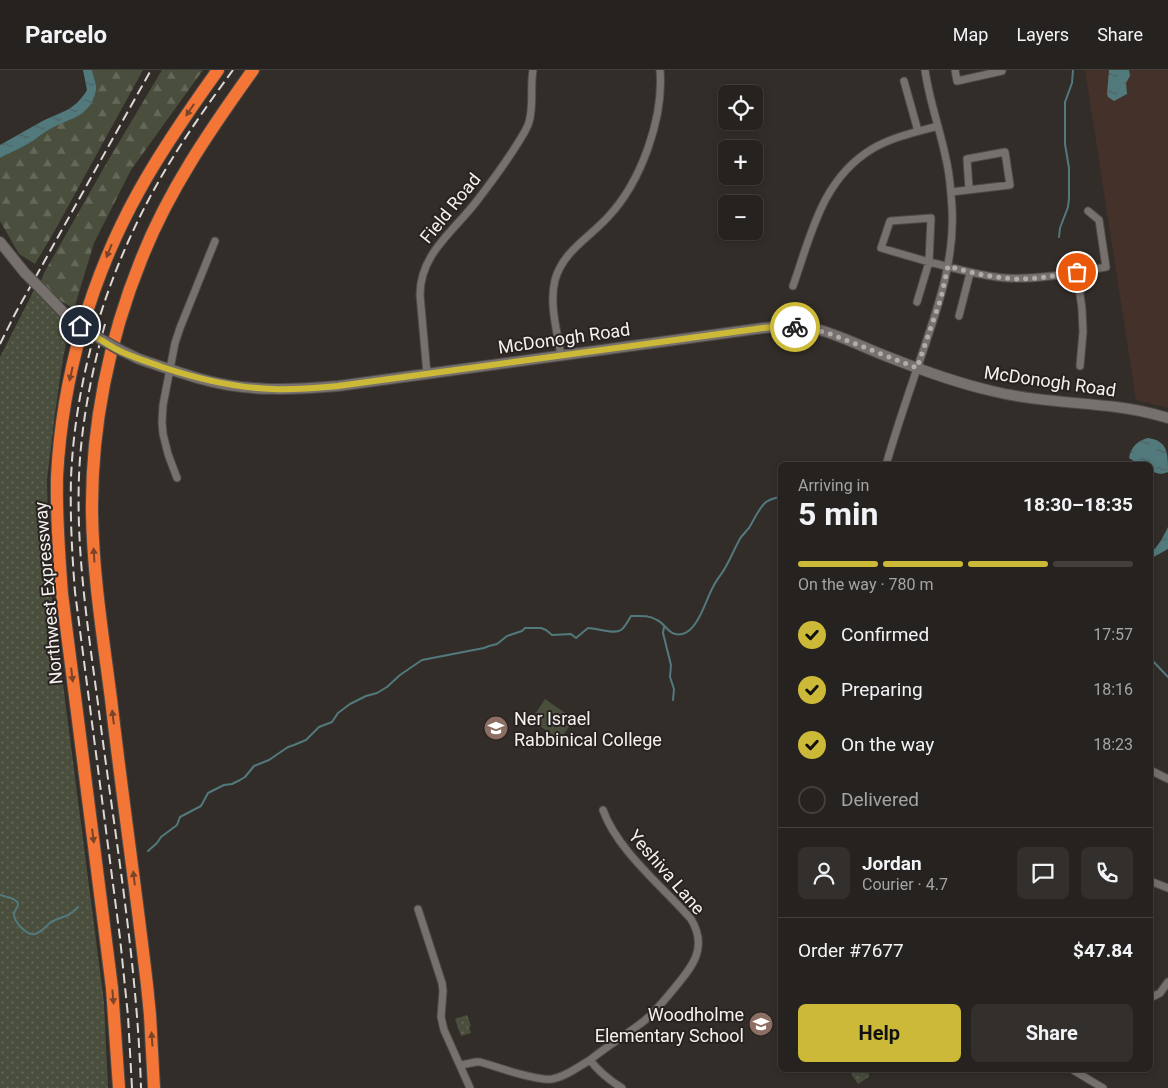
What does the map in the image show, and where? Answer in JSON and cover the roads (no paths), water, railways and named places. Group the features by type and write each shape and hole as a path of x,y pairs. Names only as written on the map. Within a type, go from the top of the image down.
{"highway":[{"name":"Northwest Expressway","path":"119,1088 112,988 62,594 57,511 57,476 60,444 69,383 80,338 91,299 111,246 132,204 174,132 218,70"},
{"path":"154,1088 145,968 97,588 92,511 95,448 103,388 112,348 141,259 166,203 252,70"}],"main road":[{"name":"McDonogh Road","path":"0,242 25,273 65,314 109,345 139,359 202,380 222,384 272,389 338,386 763,328 792,326 828,333 917,368 965,384 1002,393 1117,407 1168,418"}],"street":[{"name":"Field Road","path":"427,374 420,295 420,286 425,269 431,255 480,198 524,133 529,122 531,110 533,70"},
{"path":"561,355 552,300 556,278 564,260 612,213 626,196 647,150 659,102 660,70"},
{"path":"887,462 941,298 948,266 952,227 951,192 946,159 929,94 925,70"},
{"path":"955,70 957,81 1002,72 1002,70"},
{"path":"904,81 918,131"},
{"path":"793,286 820,211 829,191 838,179 856,160 874,148 918,131 938,126"},
{"path":"951,192 969,190 1010,185 1005,152 967,159 969,190"},
{"path":"917,302 929,262 931,218 890,221 881,248 929,262 948,266 970,273 1018,279 1077,272 1106,266 1099,220 1088,211"},
{"path":"177,478 163,434 164,399 175,343 215,241"},
{"path":"1077,272 1083,332 1080,366"},
{"path":"959,316 970,273"},
{"path":"1153,772 1168,779"},
{"name":"Yeshiva Lane","path":"461,1065 480,1062 535,1077 552,1078 561,1076 590,1060 652,1014 692,966 696,956 698,939 691,919 623,846 606,820 603,810"},
{"path":"1153,882 1168,888"},
{"path":"418,908 442,983 441,1018 444,1030 470,1088"},
{"path":"1153,996 1160,993 1168,982"},
{"path":"1160,993 1168,1000"},
{"path":"590,1060 604,1076 622,1088"},
{"path":"1076,1072 1103,1088"}],"water":[{"path":"83,70 92,70 96,88 93,100 85,111 0,158 0,145 39,123 66,111 77,103 87,90"},
{"path":"1109,70 1129,70 1130,76 1126,83 1127,94 1114,101 1107,94"},
{"path":"1148,438 1163,445 1168,459 1168,472 1161,474 1155,472 1153,471 1153,462 1135,462 1129,458 1135,445"},
{"path":"1168,527 1168,549 1153,557 1153,550"}],"waterway":[{"path":"1059,237 1069,198 1069,168 1065,144 1065,102 1072,83 1073,70"},
{"path":"148,851 161,837 177,825 180,817 201,806 208,793 240,780 254,766 269,760 288,747 306,740 319,727 332,722 338,713 350,704 387,687 400,675 422,660 497,644 507,636 522,631 525,628 541,628 552,635 571,634 576,638 588,628 610,632 618,631 624,627 631,616 654,618 674,634 688,632 701,614 714,584 741,537 763,505 778,498"},
{"path":"664,627 663,633 671,665 670,677 674,689 673,700"},
{"path":"1153,661 1168,677"},
{"path":"0,895 17,901 18,904 14,914 16,921 25,931 32,934 40,932 51,922 68,915 78,907"}],"railway":[{"path":"0,344 151,70"},
{"path":"132,1088 128,1016 120,938 75,592 71,506 74,442 79,405 95,333 119,264 150,197 169,164 233,70"},
{"path":"105,324 95,362 84,419 79,476 79,533 87,619 130,943 139,1040 141,1088"}],"place":[{"name":"Ner Israel Rabbinical College","path":"496,728"},
{"name":"Woodholme Elementary School","path":"761,1024"}]}
